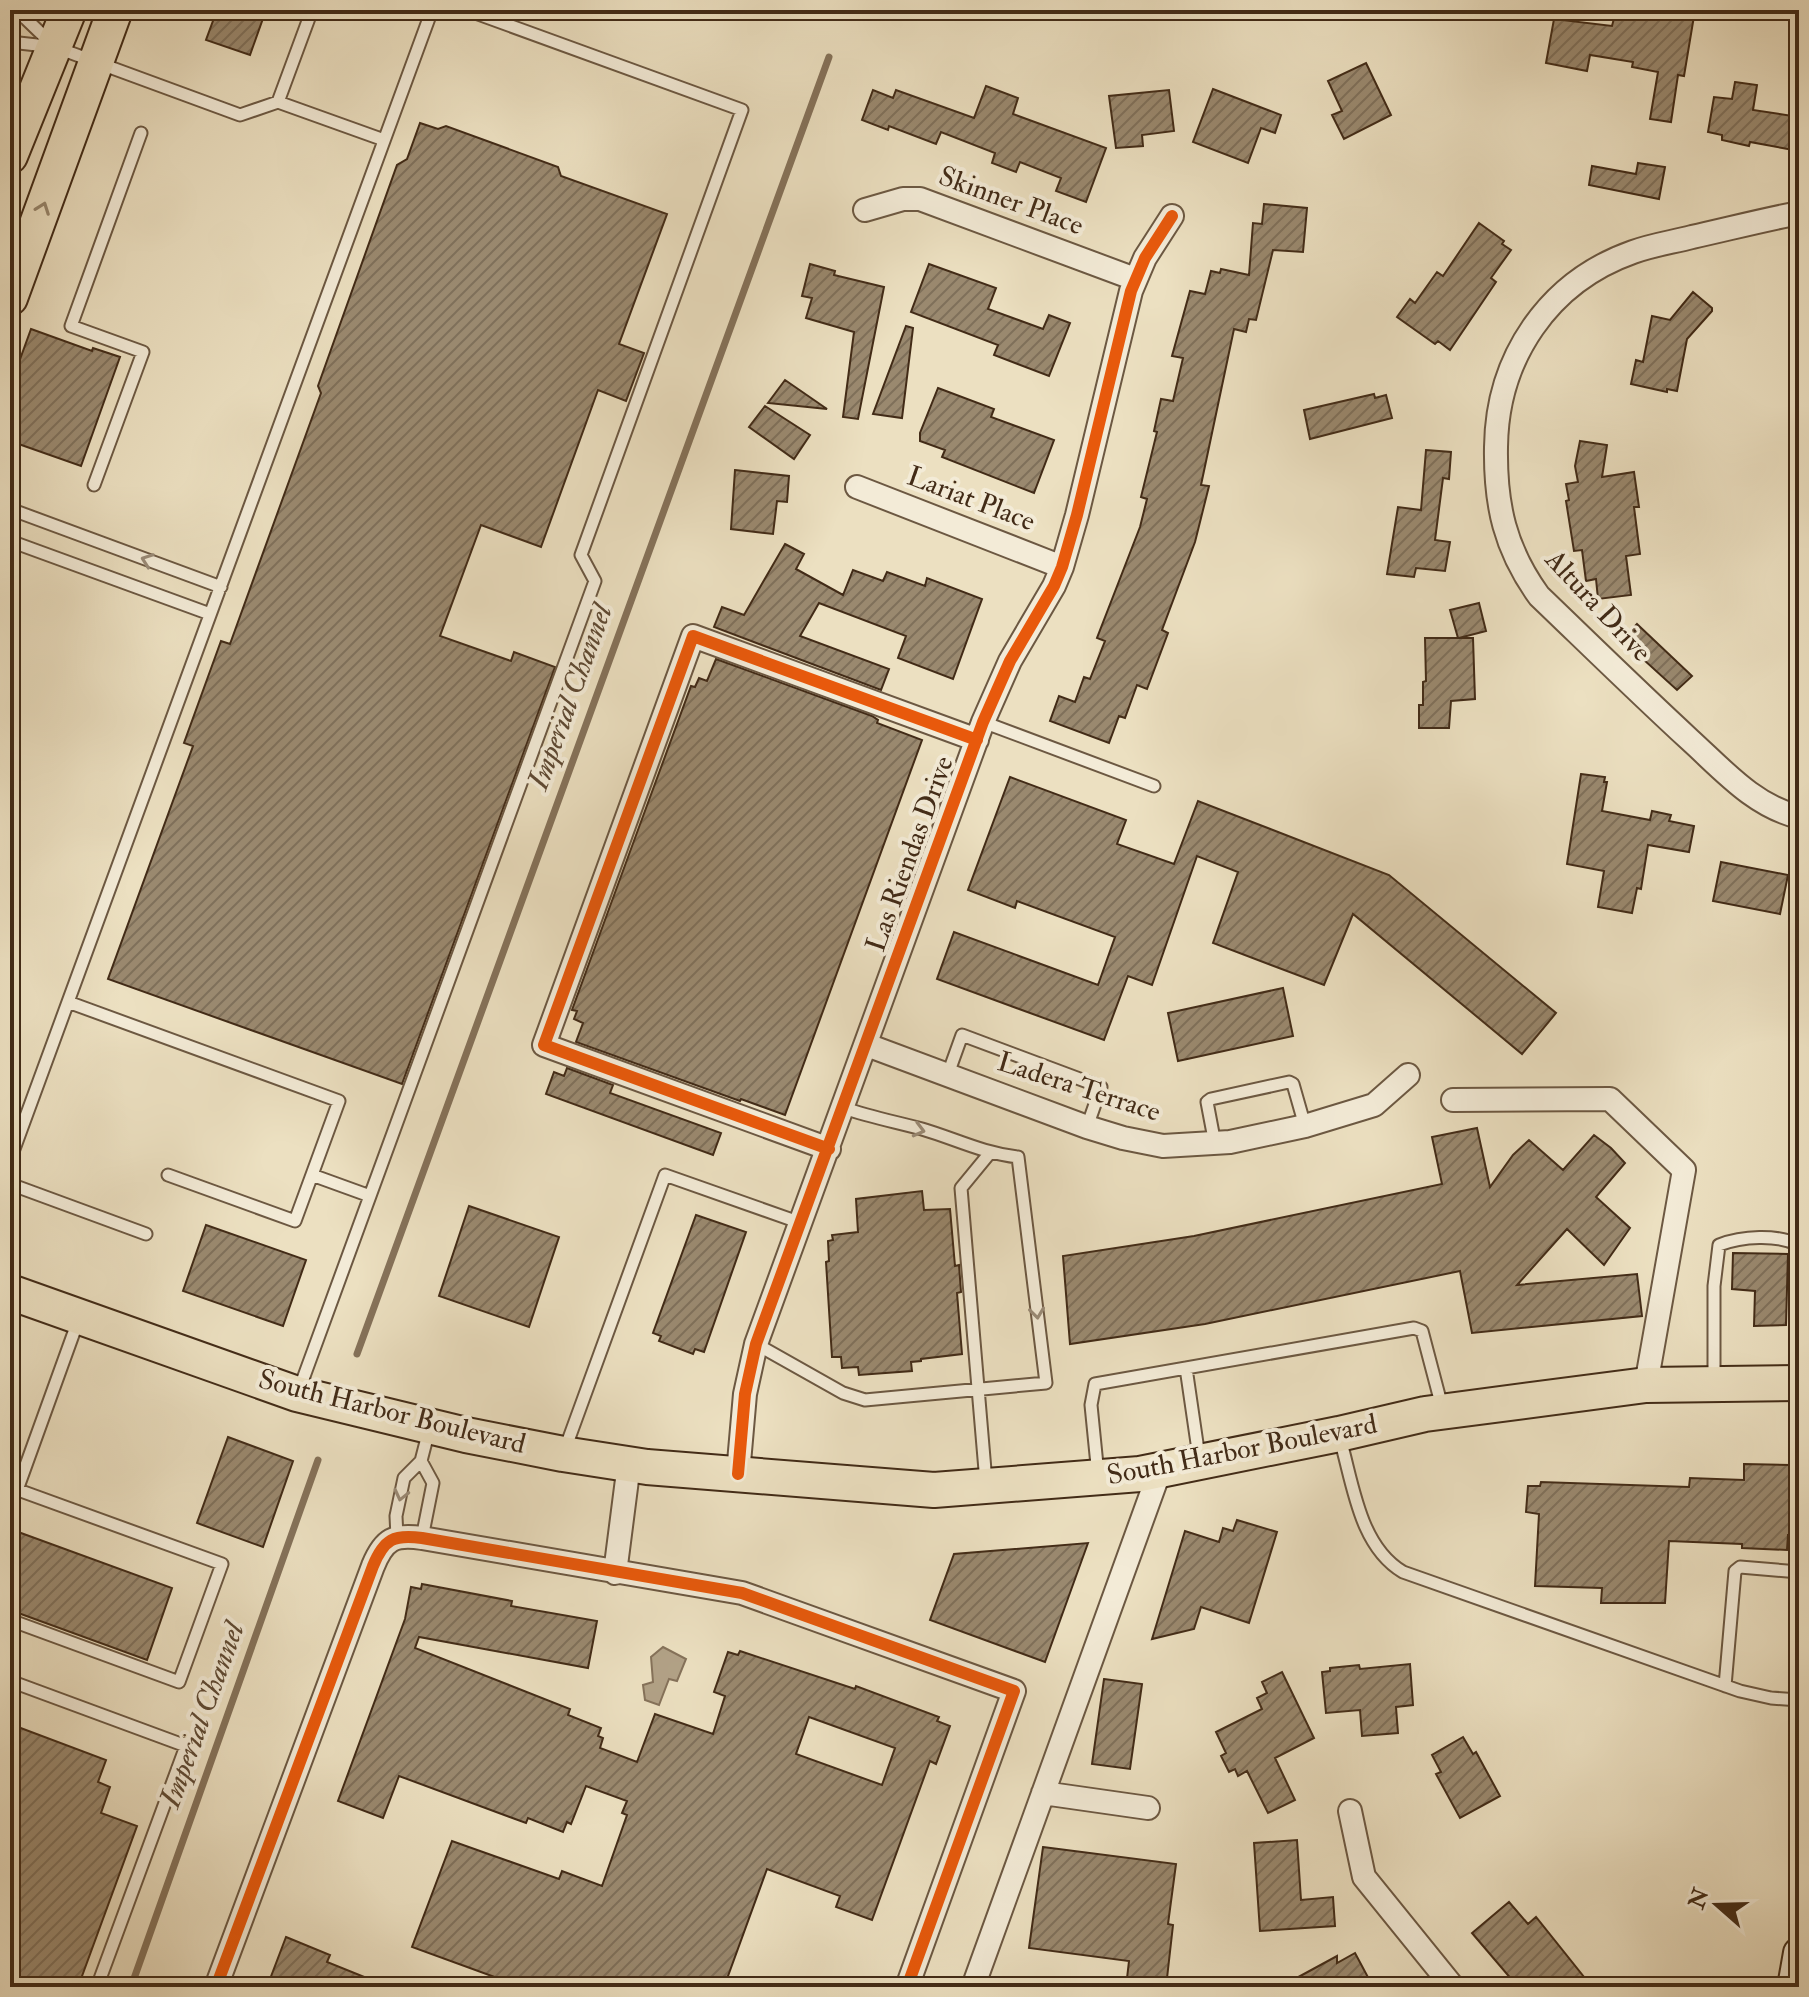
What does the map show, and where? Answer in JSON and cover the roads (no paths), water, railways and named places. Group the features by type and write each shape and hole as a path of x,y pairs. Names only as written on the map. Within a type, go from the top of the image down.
{"main road":[{"path":"10,156 69,10"},
{"path":"10,298 115,10"},
{"name":"South Harbor Boulevard","path":"10,1292 297,1394 430,1426 563,1454 629,1464 868,1487 934,1490 1098,1477 1160,1470 1443,1411 1646,1385 1799,1383"}],"street":[{"name":"Skinner Place","path":"865,210 903,199 920,199 1135,279"},
{"name":"Altura Drive","path":"1799,213 1631,252 1588,273 1567,288 1527,334 1506,378 1496,425 1495,464 1507,539 1525,577 1539,596 1660,713 1749,793 1774,810 1799,817"},
{"name":"Las Riendas Drive","path":"738,1474 745,1394 756,1344 980,731 1010,661 1062,567 1135,279 1172,216"},
{"name":"Lariat Place","path":"857,487 1062,567"},
{"path":"829,1149 544,1045 693,636 980,731"},
{"name":"Ladera Terrace","path":"867,1045 1087,1127 1163,1146 1215,1144 1305,1126 1374,1105 1408,1075"},
{"path":"1453,1100 1610,1099 1684,1170 1646,1385"},
{"path":"615,1573 629,1464"},
{"path":"973,1987 1160,1470"},
{"path":"216,1987 373,1566 381,1547 397,1537 422,1538 742,1593 1014,1691 907,1987"},
{"path":"1043,1793 1148,1808"},
{"path":"1350,1811 1364,1877 1453,1987"},
{"path":"1793,1987 1799,1953"}],"lane":[{"path":"278,102 312,10"},
{"path":"10,1160 432,10"},
{"path":"297,1394 595,581 581,555 742,110 467,10"},
{"path":"10,12 25,18 55,47"},
{"path":"10,42 55,47 240,115 278,102 384,140"},
{"path":"94,485 143,352 71,326 141,133"},
{"path":"10,509 221,587"},
{"path":"10,541 210,614"},
{"path":"980,731 1154,786"},
{"path":"68,1002 339,1101 295,1221 168,1175"},
{"path":"948,1074 962,1035 1101,1087 1087,1127"},
{"path":"1215,1144 1207,1102 1289,1082 1293,1084 1305,1126"},
{"path":"756,1344 843,1393 865,1400 1046,1383 1018,1157 989,1154 922,1129 871,1118 844,1108"},
{"path":"986,1486 961,1188 989,1154"},
{"path":"312,1175 370,1196"},
{"path":"563,1454 665,1175 802,1224"},
{"path":"10,1184 146,1234"},
{"path":"1714,1384 1714,1286 1719,1245 1736,1238 1788,1240 1799,1245"},
{"path":"10,1620 179,1682 222,1564 14,1488 80,1315"},
{"path":"1098,1477 1091,1405 1095,1384 1414,1328 1422,1331 1443,1411"},
{"path":"1186,1368 1199,1461"},
{"path":"397,1537 396,1516 404,1478 421,1461 430,1426"},
{"path":"1339,1434 1367,1531 1398,1569 1494,1606 1725,1686 1757,1696 1799,1700"},
{"path":"421,1461 433,1483 422,1538"},
{"path":"1725,1686 1735,1571 1740,1567 1799,1572"},
{"path":"10,1681 186,1746 97,1987"}],"waterway":[{"name":"Imperial Channel","path":"357,1354 829,57"},
{"name":"Imperial Channel","path":"131,1987 318,1460"}]}
